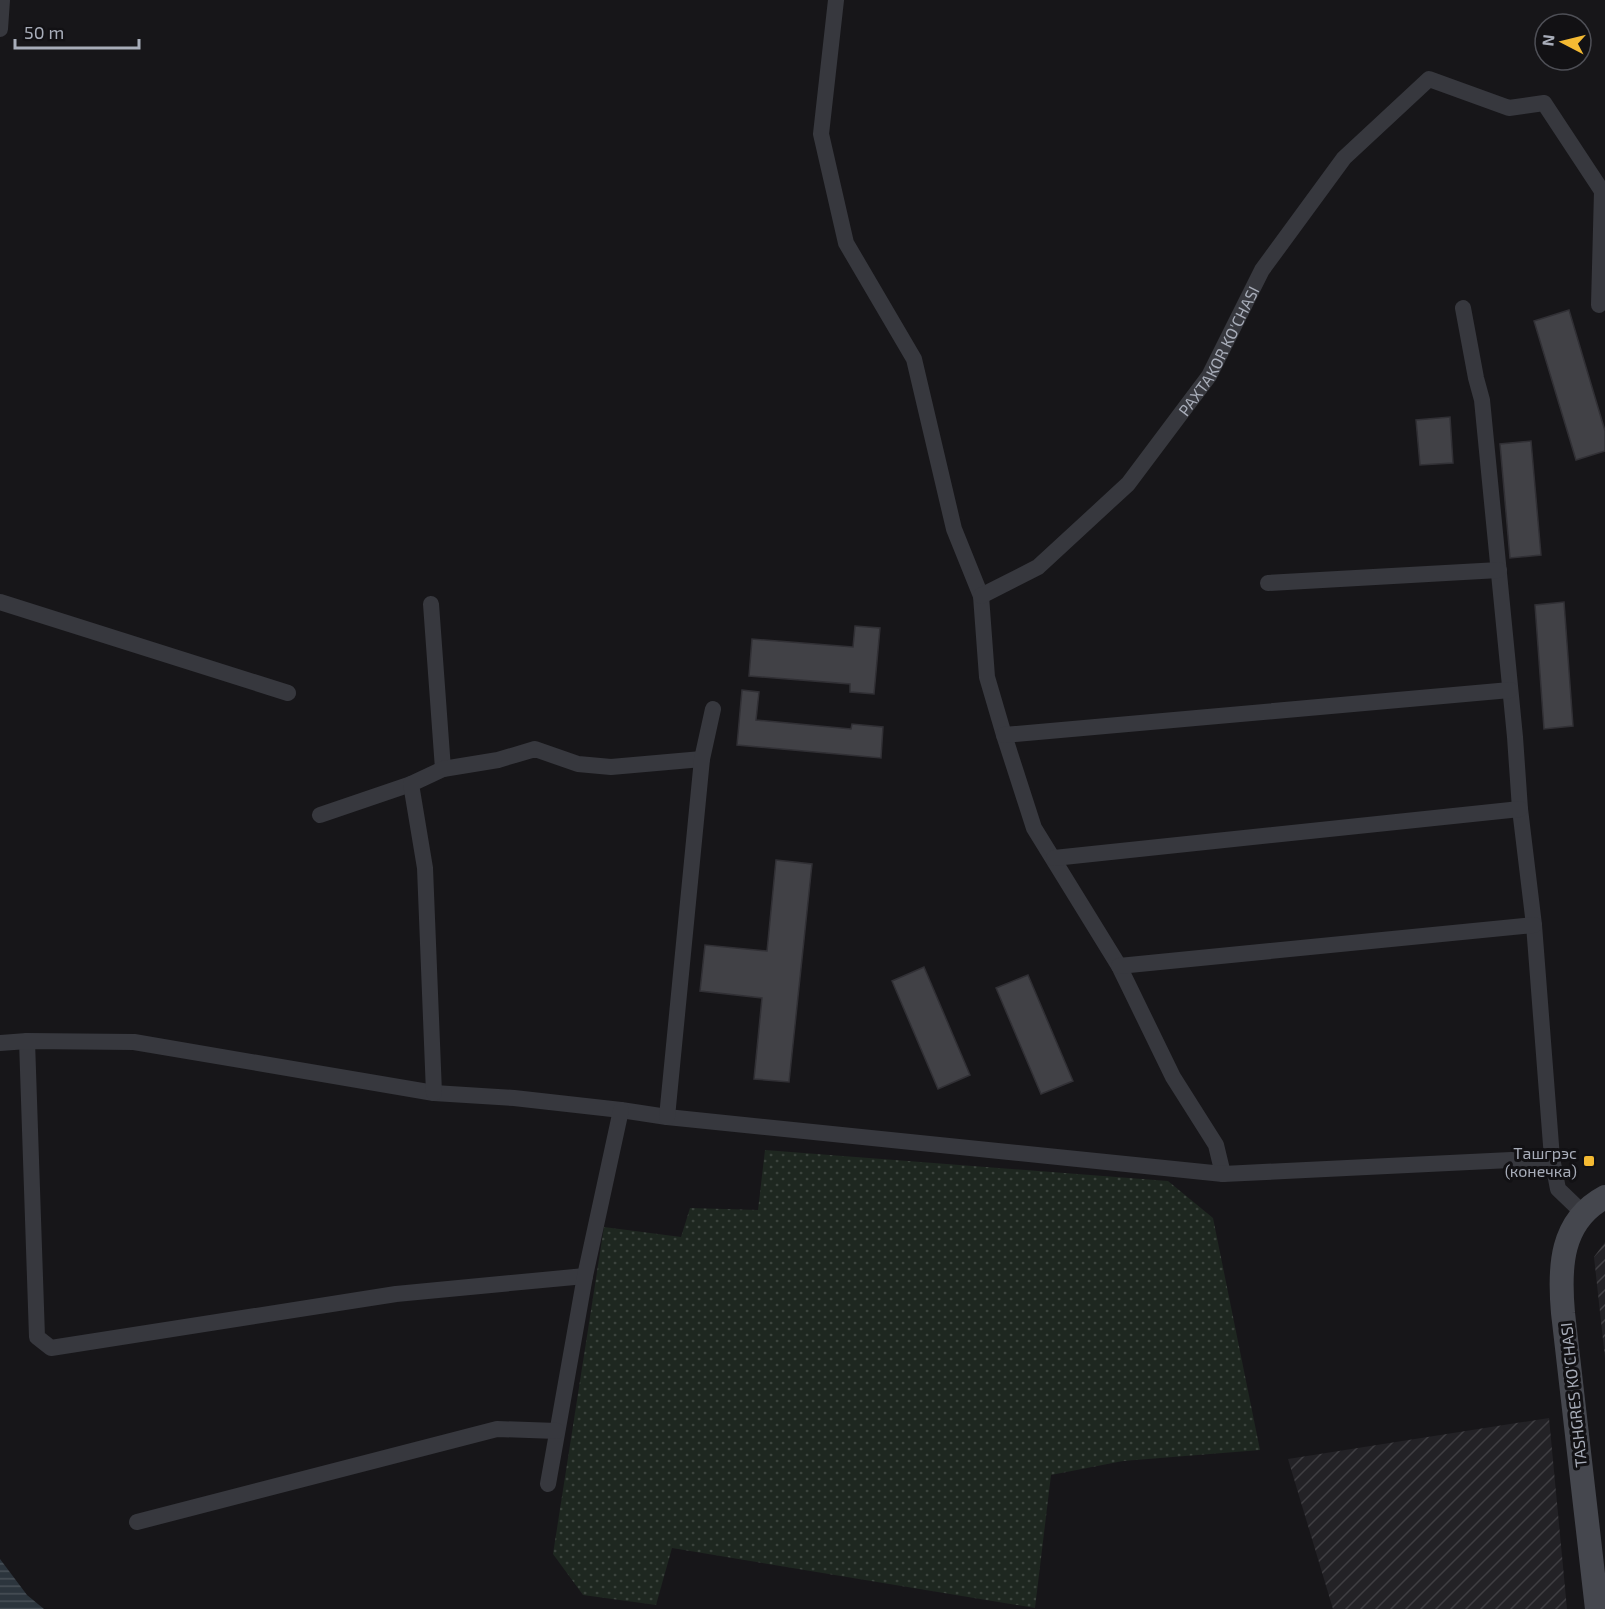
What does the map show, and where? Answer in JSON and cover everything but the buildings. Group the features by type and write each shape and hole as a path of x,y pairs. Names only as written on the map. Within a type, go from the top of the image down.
{"main road":[{"name":"TASHGRES KO'CHASI","path":"1597,1609 1561,1292 1563,1250 1572,1230 1583,1213 1605,1197"}],"street":[{"path":"0,29 2,0"},
{"path":"836,0 821,134 846,243 914,359 954,529 981,596 987,677 1034,828 1119,966 1173,1077 1216,1145 1223,1174"},
{"name":"PAXTAKOR KO'CHASI","path":"981,596 1038,567 1128,484 1209,376 1262,270 1344,158 1429,79 1509,108 1544,103 1604,191"},
{"path":"1599,305 1604,191"},
{"path":"1463,308 1482,400 1520,809 1534,926 1552,1158 1558,1189 1583,1213"},
{"path":"1268,583 1499,570"},
{"path":"0,602 288,693"},
{"path":"431,604 443,769"},
{"path":"1004,735 1510,690"},
{"path":"668,1117 702,759 712,709"},
{"path":"320,816 411,784 443,769 498,760 535,749 578,764 611,767 702,759"},
{"path":"411,784 424,868 434,1092"},
{"path":"1054,858 1520,809"},
{"path":"1119,966 1534,926"},
{"path":"27,1041 37,1337 51,1348 396,1294 585,1276"},
{"path":"0,1043 135,1042 434,1092 514,1098 668,1117 1223,1174 1552,1158"},
{"path":"548,1484 585,1276 621,1110"},
{"path":"137,1522 497,1430 557,1431"}],"shaded area":[{"path":"765,1150 1168,1181 1213,1218 1260,1450 1123,1461 1051,1475 1035,1608 672,1548 656,1605 583,1595 553,1554 604,1227 681,1237 690,1208 758,1210"},
{"path":"1605,1242 1605,1358 1594,1257"},
{"path":"1549,1418 1567,1609 1333,1609 1288,1459"},
{"path":"0,1559 27,1595 44,1609 0,1609"}],"place":[{"name":"Ташгрэс (конечка)","path":"1589,1161"}]}
